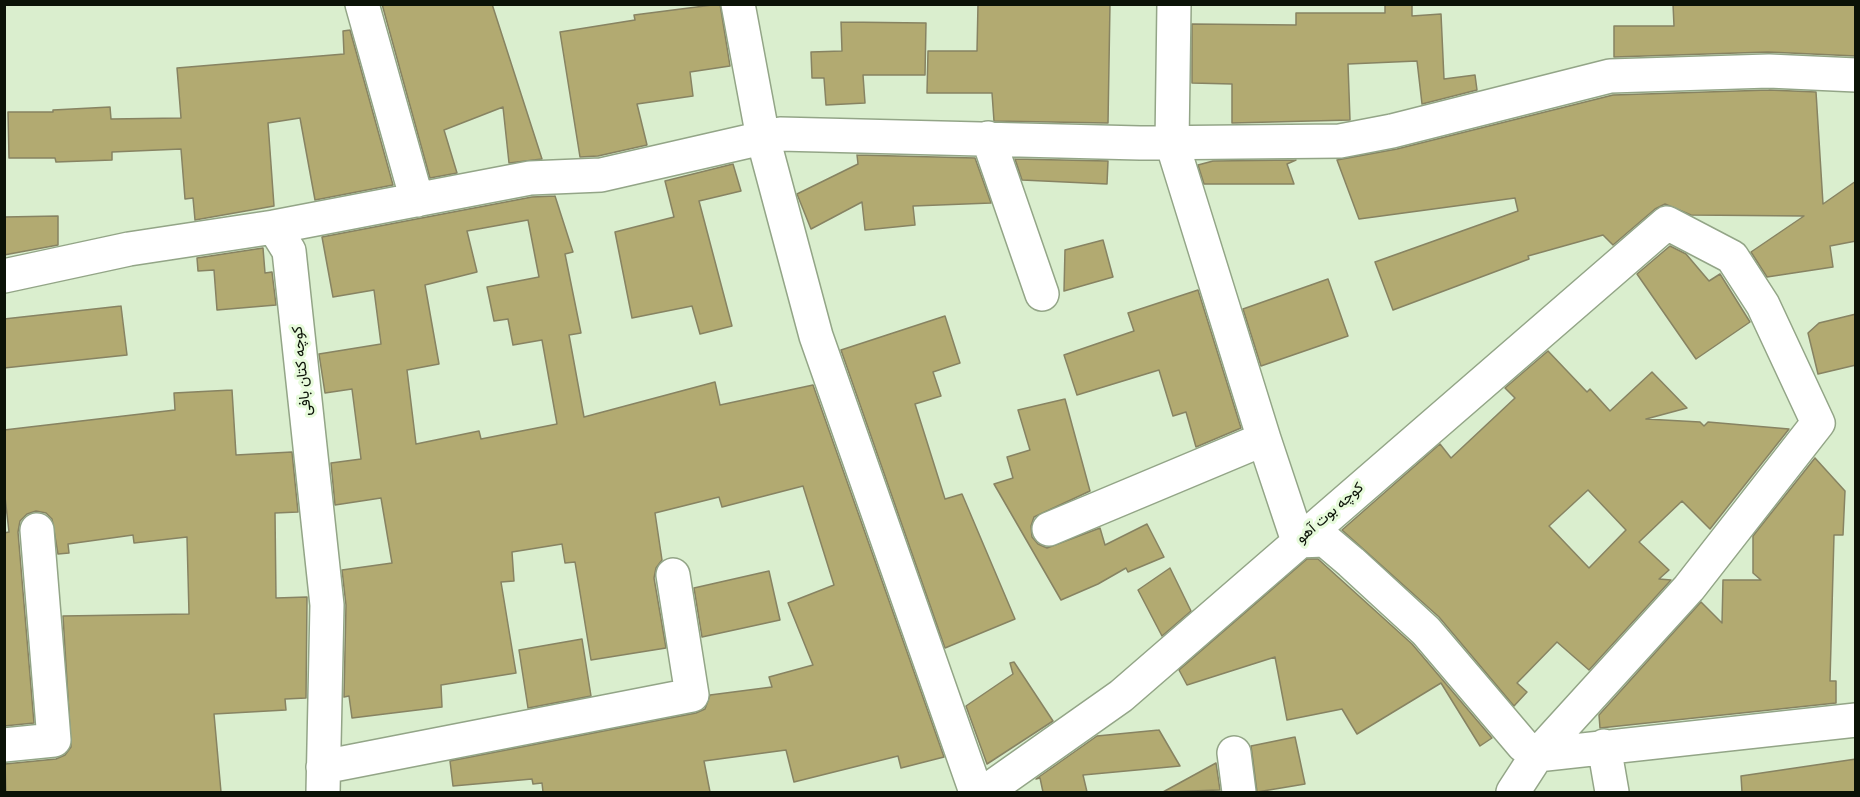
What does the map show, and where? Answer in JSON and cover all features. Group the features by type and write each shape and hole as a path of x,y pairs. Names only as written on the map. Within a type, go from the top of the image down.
{"street":[{"path":"362,4 417,200"},
{"path":"738,4 763,138 816,336 976,792"},
{"path":"1174,4 1172,143 1264,440 1298,541 1325,540 1351,562 1426,631 1523,745 1537,754 1856,720"},
{"path":"4,276 129,249 273,228 530,178 601,175 780,134 1172,143 1340,141 1610,76 1769,71 1856,75"},
{"path":"988,138 1042,294"},
{"name":"کوچه بوت آهو","path":"986,792 1121,696 1667,223 1732,257 1763,305 1818,423 1689,588 1537,754"},
{"name":"کوچه کتان بافی","path":"273,228 289,250 327,605 323,780"},
{"path":"1049,529 1264,440"},
{"path":"4,745 54,740 37,530"},
{"path":"323,780 692,695 672,575"},
{"path":"1604,746 1612,792"},
{"path":"1234,753 1239,792"},
{"path":"1513,792 1537,754"}],"building":[{"path":"382,4 492,4 542,159 509,163 503,107 444,130 457,173 430,178"},
{"path":"720,4 730,66 690,72 693,96 637,104 647,145 598,156 580,157 560,32 635,20 634,15"},
{"path":"978,4 1110,4 1108,123 994,121 992,93 927,93 928,51 977,51"},
{"path":"1385,4 1412,4 1412,16 1441,14 1444,79 1475,75 1477,90 1422,104 1417,61 1348,64 1350,120 1232,123 1232,84 1192,83 1192,24 1296,25 1296,13 1385,13"},
{"path":"1673,4 1856,4 1856,56 1768,52 1614,57 1614,26 1674,26"},
{"path":"841,22 926,23 925,75 863,75 865,103 826,105 824,78 812,78 811,52 842,51"},
{"path":"350,30 393,185 315,200 300,118 268,123 274,206 195,220 193,198 185,199 181,149 112,152 112,160 56,162 55,158 9,158 8,112 53,112 53,110 110,107 111,119 181,118 177,68 344,54 343,31"},
{"path":"1769,90 1816,92 1823,204 1856,181 1856,241 1830,246 1833,267 1767,277 1751,252 1804,216 1691,215 1665,204 1655,209 1613,245 1603,235 1528,256 1529,259 1393,310 1375,262 1518,211 1515,198 1359,219 1337,160 1397,149 1613,95"},
{"path":"857,155 975,158 991,203 913,206 915,225 865,230 862,202 811,229 797,194 858,164"},
{"path":"1015,159 1108,161 1107,184 1022,180"},
{"path":"1296,160 1287,164 1294,184 1204,184 1198,165 1213,161"},
{"path":"733,164 741,191 699,201 732,326 700,334 692,306 632,318 615,232 674,217 665,181"},
{"path":"555,196 573,252 565,254 581,333 569,335 584,417 715,382 720,405 813,385 944,757 901,768 898,756 794,782 786,750 704,761 710,792 543,792 542,783 533,784 532,779 453,786 450,761 696,713 705,709 710,695 772,687 769,677 813,665 788,603 834,585 803,486 722,507 719,497 655,513 662,560 656,568 654,578 666,648 591,660 575,562 565,563 562,544 512,552 514,581 501,582 516,673 441,685 442,707 352,718 349,696 344,697 346,605 342,570 392,563 381,498 335,505 331,463 361,459 352,389 325,393 319,354 381,344 374,290 333,297 322,237 532,197","holes":["528,220 539,277 487,287 494,321 508,319 513,345 542,340 557,424 481,439 479,431 416,444 407,370 439,364 425,285 477,272 467,231"]},
{"path":"58,216 58,245 4,255 4,217"},
{"path":"1103,240 1113,277 1064,291 1065,250"},
{"path":"1670,246 1686,254 1709,281 1720,274 1750,322 1696,359 1637,274"},
{"path":"263,248 265,273 272,272 276,305 217,310 214,270 198,271 197,258"},
{"path":"1328,279 1348,336 1261,366 1243,309"},
{"path":"1198,290 1241,428 1196,447 1186,412 1173,416 1159,370 1077,395 1064,355 1134,331 1128,313"},
{"path":"121,306 127,355 4,368 4,319"},
{"path":"1856,314 1856,365 1818,374 1808,333 1819,323"},
{"path":"945,316 960,363 933,372 941,396 915,404 945,499 962,494 1015,619 945,648 841,350"},
{"path":"1548,351 1587,392 1590,389 1610,411 1652,372 1687,408 1646,419 1700,422 1704,426 1708,422 1789,429 1710,529 1682,501 1639,542 1669,570 1659,579 1671,580 1589,670 1557,642 1517,683 1527,692 1514,706 1439,617 1342,530 1440,444 1451,458 1515,398 1505,388","holes":["1588,490 1626,530 1589,568 1549,526"]},
{"path":"232,390 236,455 292,452 298,512 275,513 276,598 307,597 306,698 285,699 286,710 214,714 221,792 6,792 5,764 56,759 65,755 71,747 63,616 189,614 187,537 134,543 133,535 68,544 69,553 58,554 52,519 46,513 36,511 27,514 20,521 18,532 34,723 4,726 4,533 9,532 4,488 4,430 175,410 174,393"},
{"path":"1065,399 1090,491 1034,517 1031,526 1032,537 1038,544 1047,548 1100,528 1105,545 1147,524 1164,557 1128,572 1126,568 1098,584 1061,600 994,484 1013,478 1007,457 1030,450 1018,410"},
{"path":"1815,458 1845,491 1843,535 1834,535 1830,681 1836,681 1836,703 1600,728 1599,715 1701,602 1722,623 1723,580 1761,580 1753,573 1753,536"},
{"path":"1307,559 1318,559 1412,644 1492,738 1480,746 1441,683 1357,734 1342,709 1287,720 1275,657 1187,685 1179,670"},
{"path":"1170,568 1191,611 1162,636 1138,590"},
{"path":"769,571 780,620 702,637 694,588"},
{"path":"582,639 591,696 528,708 519,650"},
{"path":"1014,662 1053,721 987,764 966,706 1013,674 1010,663"},
{"path":"1159,730 1180,766 1083,775 1087,792 1043,792 1040,778 1036,779 1097,736"},
{"path":"1295,737 1305,784 1257,792 1251,746"},
{"path":"1856,759 1856,792 1742,792 1741,776"},
{"path":"1216,763 1220,790 1163,792"}]}
